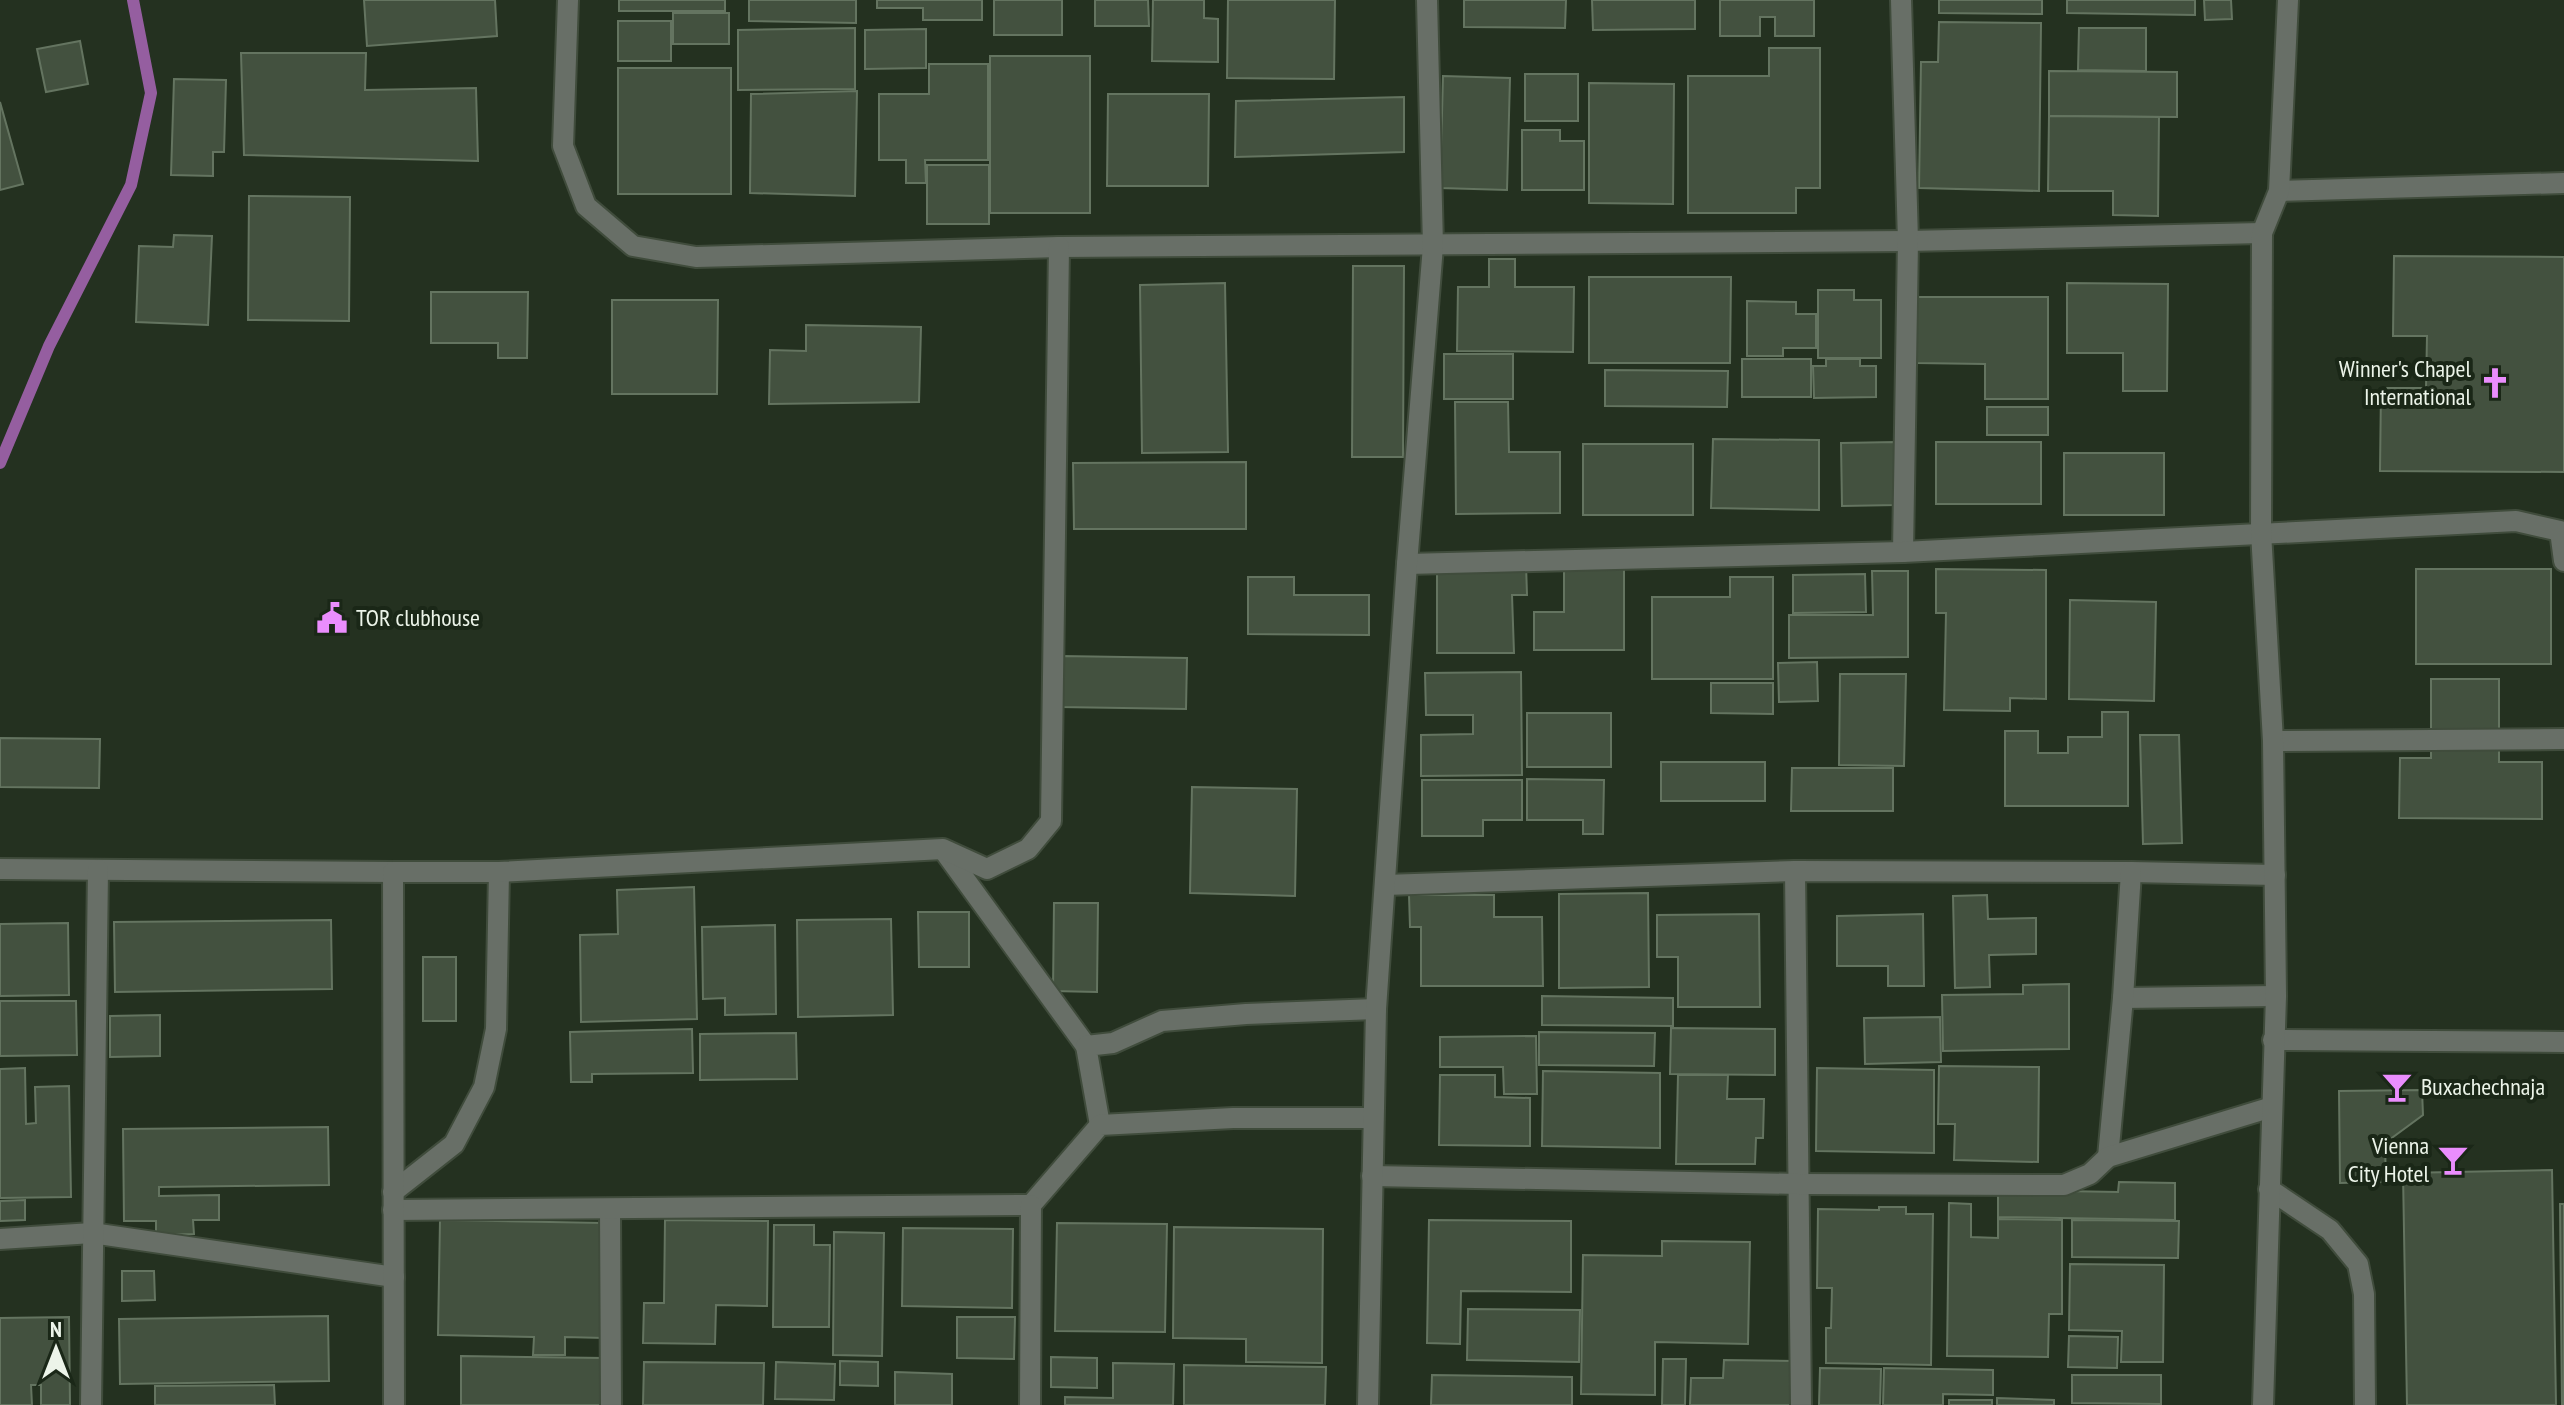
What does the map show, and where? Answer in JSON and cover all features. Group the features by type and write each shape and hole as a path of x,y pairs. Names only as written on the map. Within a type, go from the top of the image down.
{"street":[{"path":"568,0 563,146 586,206 633,246 696,257 1059,247 1908,241 2262,233"},
{"path":"1368,1405 1376,1009 1433,246 1427,0"},
{"path":"1901,0 1908,241 1903,552"},
{"path":"2263,1405 2276,996 2273,741 2261,532 2262,233 2279,191 2288,0"},
{"path":"2279,191 2564,183"},
{"path":"0,869 499,872 943,849 987,869 1028,849 1051,821 1059,247"},
{"path":"1407,564 1903,552 2516,521 2560,531 2564,561"},
{"path":"2273,741 2564,739"},
{"path":"943,849 1086,1046 1100,1125"},
{"path":"91,1405 98,870"},
{"path":"1385,885 1795,871 2275,875"},
{"path":"1795,871 1801,1405"},
{"path":"393,872 394,1405"},
{"path":"393,1201 454,1144 484,1087 496,1029 499,872"},
{"path":"2108,1157 2131,872"},
{"path":"2123,998 2276,996"},
{"path":"1086,1046 1113,1043 1162,1021 1376,1009"},
{"path":"2273,1040 2564,1042"},
{"path":"1372,1176 1799,1184 2064,1185 2090,1174 2108,1157 2272,1107"},
{"path":"1030,1405 1031,1205 1100,1125 1233,1118 1373,1118"},
{"path":"2269,1189 2330,1230 2358,1264 2364,1294 2365,1405"},
{"path":"393,1201 610,1209 1031,1205"},
{"path":"610,1209 611,1405"},
{"path":"0,1239 92,1233 394,1277"}],"building":[{"path":"364,0 495,0 497,36 367,46"},
{"path":"619,0 725,0 725,11 619,11"},
{"path":"749,0 856,0 856,23 749,21"},
{"path":"877,0 982,0 982,20 923,20 923,8 877,8"},
{"path":"994,0 1062,0 1062,35 994,35"},
{"path":"1095,0 1148,0 1149,26 1095,26"},
{"path":"1153,0 1204,0 1204,18 1218,19 1218,62 1152,61"},
{"path":"1228,0 1335,0 1334,79 1227,78"},
{"path":"1464,0 1566,0 1565,28 1464,27"},
{"path":"1592,0 1695,0 1695,29 1593,30"},
{"path":"1720,0 1814,0 1814,36 1775,36 1775,17 1760,17 1760,36 1720,36"},
{"path":"1939,0 2042,0 2042,14 1939,13"},
{"path":"2067,0 2195,0 2195,15 2067,13"},
{"path":"2204,0 2231,0 2232,19 2205,20"},
{"path":"673,13 729,13 729,44 673,44"},
{"path":"618,21 671,21 671,61 618,61"},
{"path":"1939,22 2041,23 2039,191 1919,188 1921,62 1938,62"},
{"path":"855,28 855,89 738,90 738,30"},
{"path":"2079,28 2146,28 2146,71 2078,70"},
{"path":"926,29 926,68 865,69 865,30"},
{"path":"80,41 88,84 46,92 37,49"},
{"path":"1769,48 1820,48 1820,188 1796,188 1796,213 1688,213 1688,76 1769,76"},
{"path":"241,53 366,53 365,90 476,88 478,161 244,155"},
{"path":"990,56 1090,56 1090,213 990,213"},
{"path":"929,64 988,64 988,160 925,160 926,183 906,183 906,160 879,160 879,94 929,94"},
{"path":"618,68 731,68 731,194 618,194"},
{"path":"2049,71 2177,72 2177,117 2049,116"},
{"path":"1525,74 1578,74 1578,121 1525,121"},
{"path":"1443,76 1510,78 1507,190 1440,188"},
{"path":"174,79 226,80 224,152 213,152 213,176 171,175"},
{"path":"1589,83 1674,84 1673,204 1589,203"},
{"path":"857,91 855,196 750,193 751,94"},
{"path":"1108,94 1209,94 1208,186 1107,186"},
{"path":"1404,97 1404,152 1235,157 1236,101"},
{"path":"0,102 23,184 0,190"},
{"path":"2049,116 2159,117 2158,216 2113,215 2113,191 2048,191"},
{"path":"1522,130 1560,130 1560,141 1584,141 1584,190 1522,190"},
{"path":"927,165 989,165 989,224 927,224"},
{"path":"249,196 350,197 349,321 248,320"},
{"path":"174,235 212,236 208,325 136,322 139,246 173,247"},
{"path":"2394,256 2564,257 2564,472 2380,471 2381,388 2426,388 2427,336 2393,336"},
{"path":"1489,259 1515,259 1515,287 1574,287 1573,352 1457,351 1458,287 1489,287"},
{"path":"1353,266 1404,266 1403,457 1352,457"},
{"path":"1589,277 1731,277 1730,363 1589,363"},
{"path":"1225,283 1228,452 1142,453 1140,285"},
{"path":"2067,283 2168,284 2167,391 2123,391 2123,353 2067,353"},
{"path":"1818,290 1854,290 1854,300 1881,300 1881,358 1818,358"},
{"path":"431,292 528,292 527,358 498,358 498,343 431,343"},
{"path":"1917,297 2048,297 2048,399 1985,399 1985,364 1917,363"},
{"path":"612,300 718,300 717,394 612,394"},
{"path":"1747,301 1796,302 1796,314 1816,314 1816,348 1783,348 1783,356 1747,356"},
{"path":"806,325 921,327 919,402 769,404 770,350 806,351"},
{"path":"1444,354 1513,354 1513,399 1444,399"},
{"path":"1742,359 1811,359 1811,397 1742,397"},
{"path":"1826,359 1860,359 1860,366 1876,366 1876,397 1814,398 1813,366 1826,366"},
{"path":"1605,370 1728,371 1727,407 1605,406"},
{"path":"1455,402 1508,402 1509,452 1560,452 1560,513 1456,514"},
{"path":"1987,407 2048,407 2048,435 1987,435"},
{"path":"1713,439 1819,440 1819,510 1711,508"},
{"path":"1895,442 1897,505 1842,506 1841,443"},
{"path":"1936,442 2041,442 2041,504 1936,504"},
{"path":"1583,444 1693,444 1693,515 1583,515"},
{"path":"2064,453 2164,453 2164,515 2064,515"},
{"path":"1246,462 1246,529 1074,529 1073,463"},
{"path":"1564,562 1624,562 1624,650 1534,650 1534,612 1564,612"},
{"path":"1437,564 1526,564 1527,595 1512,595 1514,653 1437,653"},
{"path":"1936,569 2046,570 2046,699 2010,698 2010,711 1944,710 1946,613 1936,613"},
{"path":"2416,569 2551,569 2551,664 2416,664"},
{"path":"1872,571 1908,571 1908,657 1789,658 1789,615 1873,615"},
{"path":"1865,574 1866,612 1793,613 1793,575"},
{"path":"1248,577 1294,577 1294,595 1369,595 1369,635 1248,634"},
{"path":"1730,577 1773,577 1773,679 1652,679 1652,597 1730,597"},
{"path":"2070,600 2156,602 2154,701 2069,699"},
{"path":"1061,656 1187,658 1186,709 1060,707"},
{"path":"1817,662 1818,701 1779,702 1778,663"},
{"path":"1521,672 1522,775 1421,776 1421,735 1473,734 1473,715 1426,715 1425,673"},
{"path":"1840,674 1906,674 1904,766 1839,765"},
{"path":"2431,679 2499,679 2499,762 2542,762 2542,819 2399,818 2400,758 2431,758"},
{"path":"1711,683 1773,683 1773,714 1711,713"},
{"path":"2102,712 2128,712 2128,806 2005,806 2005,731 2038,731 2038,753 2068,753 2068,737 2102,737"},
{"path":"1527,713 1611,713 1611,767 1527,767"},
{"path":"2140,735 2179,735 2182,843 2143,844"},
{"path":"0,738 100,739 99,788 0,787"},
{"path":"1661,762 1765,762 1765,801 1661,801"},
{"path":"1792,768 1893,768 1893,811 1791,811"},
{"path":"1527,779 1604,780 1603,834 1583,834 1583,820 1527,820"},
{"path":"1422,780 1522,780 1522,820 1483,820 1483,836 1422,836"},
{"path":"1192,787 1297,789 1295,896 1190,893"},
{"path":"694,887 697,1019 581,1022 580,935 618,934 617,890"},
{"path":"1648,893 1649,987 1559,988 1559,894"},
{"path":"1409,895 1494,895 1494,917 1542,917 1543,986 1421,986 1421,927 1410,927"},
{"path":"1987,895 1988,919 2036,918 2036,954 1989,955 1990,987 1955,988 1953,896"},
{"path":"1054,903 1098,903 1097,992 1053,991"},
{"path":"918,912 969,912 969,967 919,967"},
{"path":"1759,914 1760,1007 1678,1007 1678,957 1657,957 1657,915"},
{"path":"1923,914 1924,986 1888,986 1888,966 1837,966 1837,916"},
{"path":"891,919 893,1015 798,1017 797,920"},
{"path":"331,920 332,989 115,992 114,922"},
{"path":"68,923 69,995 0,996 0,924"},
{"path":"775,925 776,1014 725,1015 725,998 703,999 702,927"},
{"path":"423,957 456,957 456,1021 423,1021"},
{"path":"2069,984 2069,1049 1943,1051 1942,995 2023,994 2023,985"},
{"path":"1542,996 1673,998 1673,1026 1542,1025"},
{"path":"0,1001 76,1001 77,1055 0,1056"},
{"path":"160,1015 160,1056 110,1057 110,1016"},
{"path":"1940,1017 1941,1062 1865,1064 1864,1018"},
{"path":"1671,1028 1775,1029 1775,1075 1670,1074"},
{"path":"692,1029 693,1073 592,1074 592,1082 571,1082 570,1032"},
{"path":"1539,1032 1655,1033 1654,1066 1539,1065"},
{"path":"796,1033 797,1079 700,1080 700,1034"},
{"path":"1536,1036 1537,1094 1504,1094 1503,1067 1440,1067 1440,1037"},
{"path":"1939,1066 2039,1067 2038,1162 1954,1160 1955,1124 1938,1124"},
{"path":"25,1068 26,1124 36,1123 35,1087 69,1086 71,1197 0,1198 0,1069"},
{"path":"1817,1068 1934,1070 1934,1153 1816,1151"},
{"path":"1543,1071 1660,1073 1660,1148 1542,1146"},
{"path":"1440,1075 1495,1075 1495,1097 1530,1098 1530,1146 1439,1145"},
{"path":"1678,1075 1728,1075 1727,1099 1764,1099 1763,1138 1756,1138 1755,1164 1676,1164"},
{"path":"2422,1090 2423,1115 2385,1143 2386,1182 2340,1183 2339,1091"},
{"path":"328,1127 329,1185 159,1187 159,1196 219,1195 219,1220 193,1220 194,1234 156,1235 156,1221 124,1221 123,1129"},
{"path":"2552,1170 2556,1405 2407,1405 2403,1173"},
{"path":"2119,1182 2175,1183 2175,1220 1998,1217 1998,1190 2118,1192"},
{"path":"25,1200 25,1220 0,1221 0,1201"},
{"path":"1949,1203 1971,1204 1971,1237 1998,1238 1998,1219 2062,1220 2062,1314 2049,1314 2048,1357 1947,1356"},
{"path":"2560,1204 2564,1204 2564,1405 2562,1405"},
{"path":"1879,1207 1906,1207 1906,1214 1933,1214 1931,1365 1826,1363 1826,1328 1831,1328 1832,1288 1817,1288 1818,1209 1879,1210"},
{"path":"440,1220 605,1223 604,1338 565,1337 565,1355 533,1355 534,1337 438,1335"},
{"path":"665,1220 768,1221 767,1306 716,1305 715,1344 643,1343 644,1303 664,1303"},
{"path":"1429,1220 1571,1221 1571,1292 1461,1291 1460,1344 1427,1343"},
{"path":"2072,1220 2179,1221 2178,1258 2072,1257"},
{"path":"1057,1223 1167,1224 1165,1332 1055,1331"},
{"path":"774,1225 814,1225 814,1245 830,1245 829,1327 773,1327"},
{"path":"1174,1227 1323,1229 1322,1363 1246,1362 1246,1339 1173,1338"},
{"path":"903,1228 1013,1229 1012,1308 902,1306"},
{"path":"834,1232 884,1233 882,1356 833,1355"},
{"path":"1662,1241 1750,1242 1748,1344 1655,1342 1655,1395 1581,1394 1583,1255 1662,1256"},
{"path":"2070,1264 2164,1265 2163,1362 2121,1362 2122,1331 2069,1330"},
{"path":"122,1271 154,1271 155,1300 122,1301"},
{"path":"1468,1309 1580,1310 1579,1362 1467,1360"},
{"path":"328,1316 329,1381 120,1384 119,1319"},
{"path":"69,1317 70,1405 41,1405 41,1385 31,1385 32,1405 0,1405 0,1318"},
{"path":"957,1317 1015,1317 1014,1359 957,1358"},
{"path":"2069,1336 2118,1337 2117,1368 2068,1367"},
{"path":"461,1356 604,1358 604,1405 461,1405"},
{"path":"1051,1357 1097,1358 1097,1388 1051,1387"},
{"path":"1663,1359 1686,1359 1685,1405 1662,1405"},
{"path":"1724,1360 1795,1361 1794,1405 1690,1405 1691,1378 1723,1378"},
{"path":"840,1361 878,1362 878,1386 840,1385"},
{"path":"644,1362 764,1363 763,1405 643,1405"},
{"path":"776,1362 835,1364 834,1400 775,1399"},
{"path":"1113,1363 1174,1364 1173,1405 1065,1405 1065,1397 1113,1398"},
{"path":"1184,1365 1326,1367 1325,1405 1184,1405"},
{"path":"1820,1368 1881,1369 1880,1405 1819,1405"},
{"path":"1884,1368 1993,1370 1993,1395 1943,1394 1943,1405 1883,1405"},
{"path":"895,1372 952,1374 952,1405 895,1405"},
{"path":"1432,1375 1572,1377 1572,1405 1431,1405"},
{"path":"2072,1375 2161,1375 2161,1404 2072,1403"},
{"path":"274,1385 275,1405 155,1405 155,1386"},
{"path":"1997,1398 2054,1400 2054,1405 1997,1405"},
{"path":"1949,1400 1992,1400 1992,1405 1949,1405"}],"waterway":[{"path":"0,463 49,346 131,185 151,93 133,0"}],"place":[{"name":"Winner's Chapel International","path":"2495,383"},
{"name":"TOR clubhouse","path":"332,618"},
{"name":"Buxachechnaja","path":"2397,1087"},
{"name":"Vienna City Hotel","path":"2453,1160"}]}
